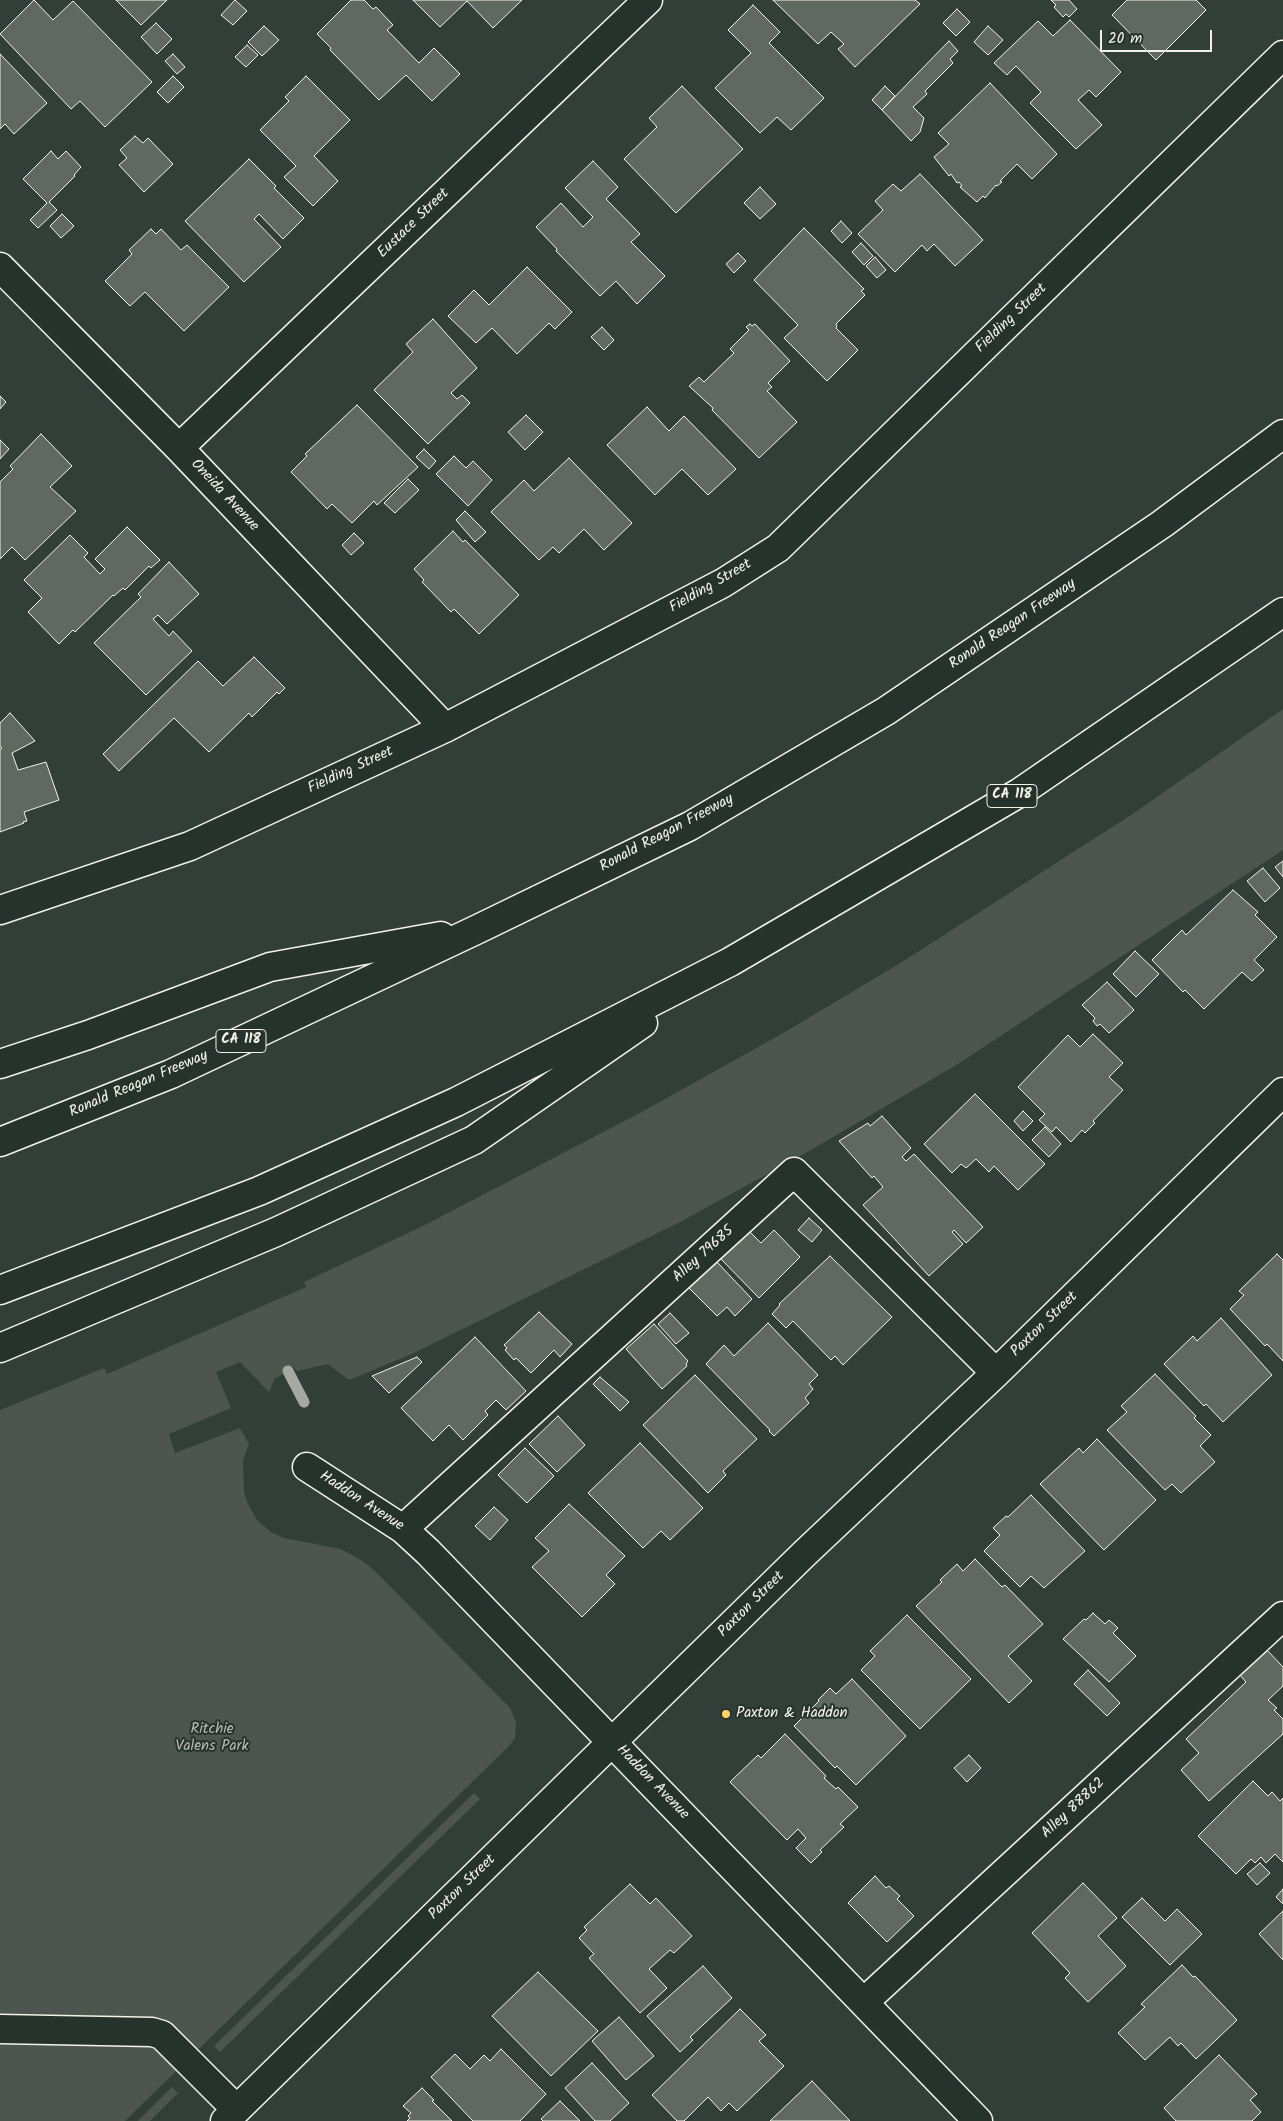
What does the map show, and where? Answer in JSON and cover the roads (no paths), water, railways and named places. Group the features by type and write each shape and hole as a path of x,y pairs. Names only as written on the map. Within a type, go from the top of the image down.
{"main road":[{"name":"Eustace Street","path":"179,448 648,0"},
{"name":"Fielding Street","path":"0,910 190,846 445,728 723,583 778,548 1283,55"},
{"name":"Oneida Avenue","path":"0,267 179,448 445,728"},
{"name":"Ronald Reagan Freeway","path":"0,1142 171,1074 478,929 690,826 886,711 1162,524 1283,434"},
{"name":"CA 118","path":"0,1290 259,1191 456,1102 730,962 1019,792 1283,612"},
{"path":"0,1064 88,1035 270,967 478,929"},
{"path":"0,1348 276,1232 474,1140 730,962"},
{"name":"Paxton Street","path":"230,2115 613,1743 804,1554 996,1374 1283,1092"},
{"name":"Alley 79685","path":"403,1528 794,1172 996,1374"},
{"name":"Haddon Avenue","path":"307,1466 403,1528 428,1552 978,2121"},
{"name":"Alley 88862","path":"864,2002 1283,1616"},
{"path":"0,2029 162,2035 183,2055 230,2115"}],"waterway":[{"path":"288,1371 304,1402"}],"place":[{"name":"Paxton & Haddon","path":"726,1714"}],"park label":[{"name":"Ritchie Valens Park","path":"212,1738"}]}
